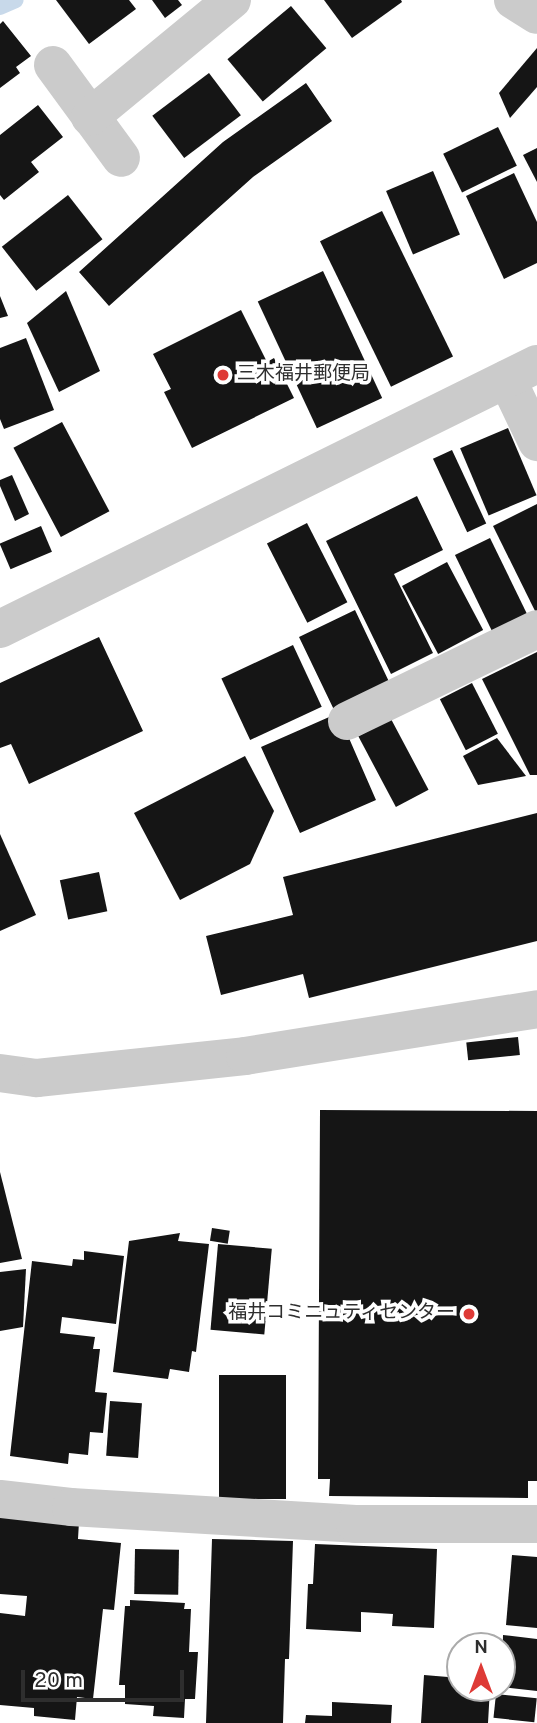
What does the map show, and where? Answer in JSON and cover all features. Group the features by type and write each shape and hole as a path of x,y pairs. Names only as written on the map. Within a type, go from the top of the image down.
{"street":[{"path":"90,117 232,0"},
{"path":"513,0 537,15"},
{"path":"53,65 121,159"},
{"path":"0,629 522,371 537,442"},
{"path":"347,721 537,629"},
{"path":"0,1073 37,1078 245,1056 537,1009"},
{"path":"0,1499 71,1507 355,1524 537,1524"}],"building":[{"path":"56,0 129,0 136,9 89,44"},
{"path":"152,0 178,0 182,5 165,18"},
{"path":"324,0 401,0 402,2 352,38"},
{"path":"291,6 326,48 263,101 227,59"},
{"path":"3,21 31,56 16,67 20,73 0,88 0,24"},
{"path":"537,48 537,87 510,118 499,93"},
{"path":"209,73 241,115 184,158 152,116"},
{"path":"306,83 332,121 253,177 109,306 79,272 223,142"},
{"path":"38,105 63,137 31,162 39,172 4,200 0,195 0,135"},
{"path":"498,127 517,166 462,192 443,154"},
{"path":"537,148 537,182 523,155"},
{"path":"433,171 460,235 413,254 386,191"},
{"path":"514,173 537,222 537,263 504,279 466,196"},
{"path":"68,195 102,239 36,291 2,247"},
{"path":"382,211 453,357 391,387 320,241"},
{"path":"323,271 382,398 317,428 258,301"},
{"path":"66,291 100,371 59,392 27,323"},
{"path":"0,296 8,316 0,318"},
{"name":"三木福井郵便局","path":"241,310 267,362 274,358 294,398 192,448 164,392 171,389 153,354"},
{"path":"26,338 54,410 4,429 0,419 0,348"},
{"path":"62,422 109,511 61,537 13,448"},
{"path":"508,428 537,495 489,516 460,448"},
{"path":"452,450 486,523 467,532 433,459"},
{"path":"12,475 29,514 15,521 0,486 0,480"},
{"path":"417,496 443,550 394,574 433,653 391,674 326,541"},
{"path":"537,504 537,615 493,526"},
{"path":"307,523 347,602 307,623 267,543"},
{"path":"41,526 52,552 11,569 0,543"},
{"path":"490,538 527,614 492,631 455,555"},
{"path":"447,562 483,630 438,654 402,586"},
{"path":"355,610 392,688 338,713 376,800 300,833 261,747 336,714 299,637"},
{"path":"99,637 143,731 29,784 11,744 0,748 0,683"},
{"path":"293,645 322,707 250,740 221,678"},
{"path":"537,652 537,775 530,775 482,679"},
{"path":"472,683 498,734 466,750 440,699"},
{"path":"391,719 429,790 396,807 358,736"},
{"path":"497,738 526,776 478,785 463,756"},
{"path":"245,756 274,811 250,864 180,900 134,813"},
{"path":"537,813 537,941 309,998 303,974 221,995 206,936 293,915 283,877"},
{"path":"0,834 36,915 0,931"},
{"path":"99,872 107,911 68,919 60,880"},
{"path":"518,1037 520,1055 468,1060 466,1042"},
{"path":"320,1110 537,1111 537,1481 528,1481 528,1498 329,1496 330,1479 318,1479"},
{"path":"0,1172 22,1259 0,1263"},
{"path":"212,1228 230,1231 228,1244 210,1241"},
{"path":"180,1233 178,1241 209,1244 196,1352 192,1351 189,1372 170,1369 168,1379 113,1372 129,1241"},
{"path":"218,1244 272,1249 264,1334 211,1330"},
{"path":"84,1251 124,1256 116,1324 62,1317 60,1333 95,1337 93,1349 100,1349 95,1392 107,1393 103,1433 90,1432 88,1455 69,1453 68,1464 10,1456 32,1261 72,1266 73,1259 84,1260"},
{"path":"26,1269 23,1327 0,1331 0,1272"},
{"path":"219,1375 286,1375 286,1499 219,1499"},
{"path":"110,1401 142,1403 138,1458 106,1456"},
{"path":"0,1514 79,1522 78,1539 121,1543 114,1610 103,1609 93,1699 77,1697 75,1720 34,1716 34,1708 0,1705 0,1613 25,1616 27,1596 0,1594"},
{"path":"212,1539 293,1541 289,1659 285,1659 283,1723 206,1723"},
{"path":"315,1544 437,1549 434,1628 392,1626 393,1614 361,1612 361,1632 306,1629 308,1584 313,1584"},
{"path":"135,1549 179,1550 178,1595 134,1594"},
{"path":"512,1555 537,1557 537,1628 506,1625"},
{"path":"130,1600 185,1603 184,1609 191,1609 189,1652 198,1652 195,1699 185,1699 184,1718 153,1716 154,1706 125,1704 125,1685 119,1685 125,1606 130,1606"},
{"path":"516,1637 537,1639 537,1691 516,1689"},
{"path":"424,1675 446,1677 446,1702 489,1702 488,1723 421,1723"},
{"path":"516,1696 537,1698 534,1722 493,1718 495,1702 516,1702"},
{"path":"332,1702 392,1705 391,1723 305,1723 306,1715 332,1716"}],"waterway":[{"path":"0,7 16,0"}],"place":[{"name":"三木福井郵便局","path":"223,375"},
{"name":"福井コミニュティセンター","path":"469,1314"}]}
